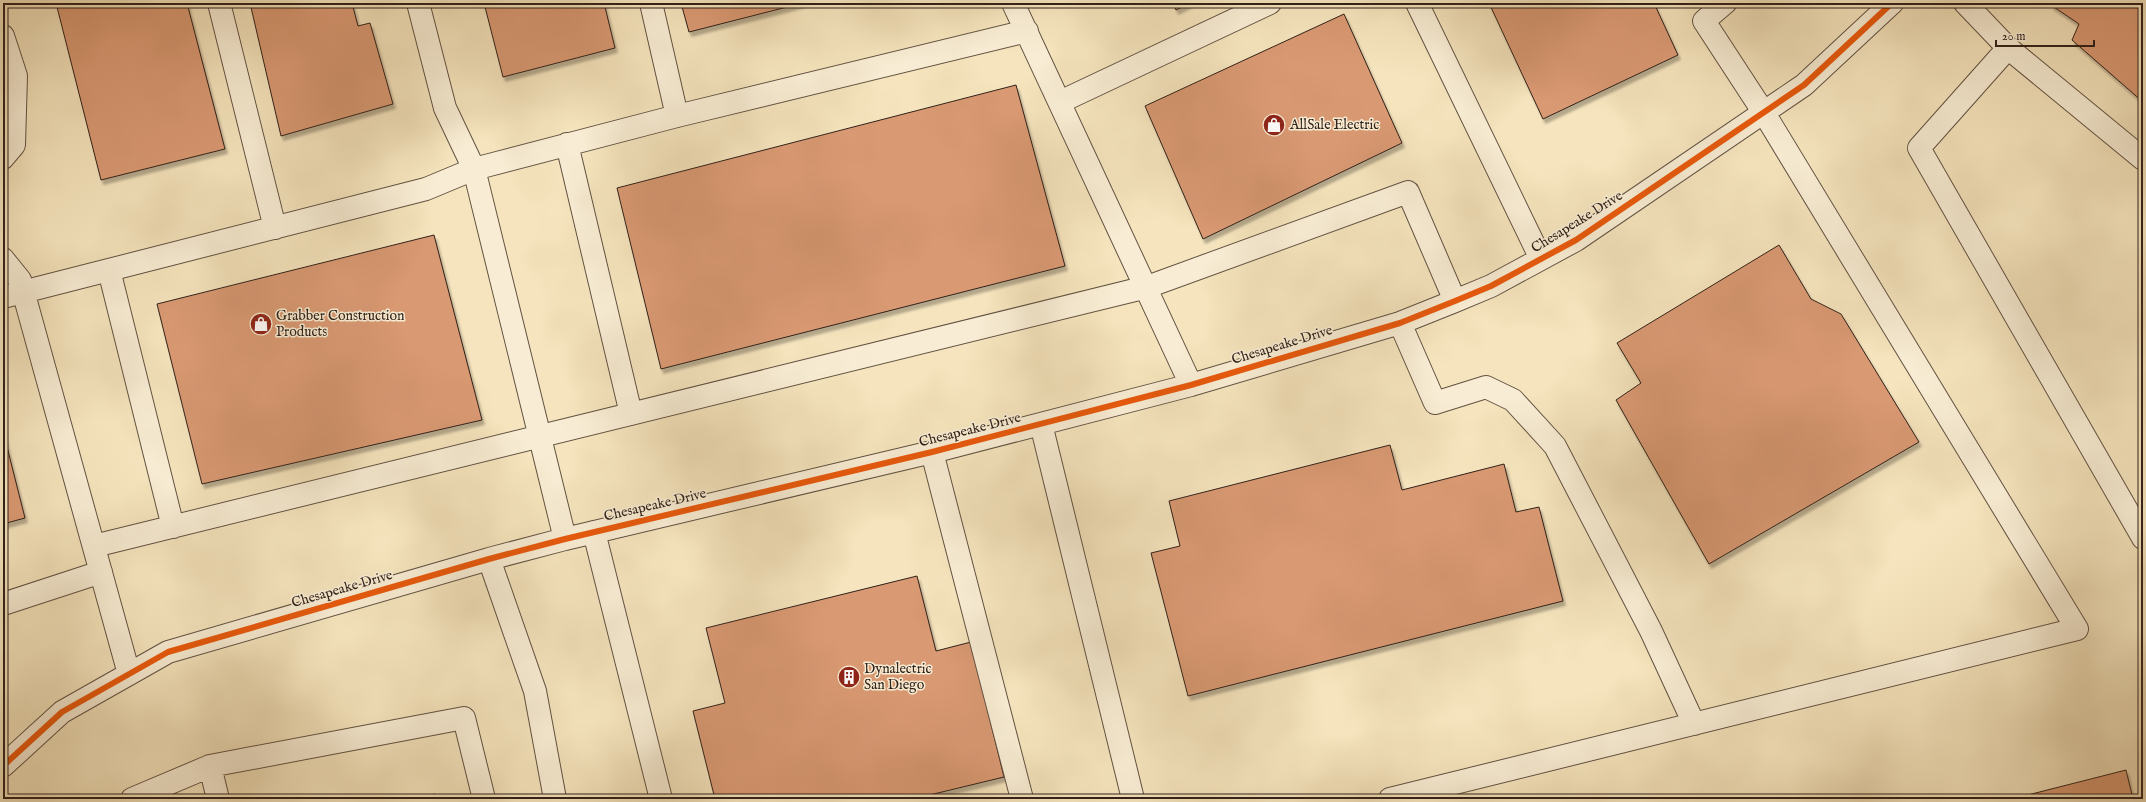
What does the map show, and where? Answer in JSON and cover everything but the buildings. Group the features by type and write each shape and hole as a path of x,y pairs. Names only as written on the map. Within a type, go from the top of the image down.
{"street":[{"path":"219,3 275,228"},
{"path":"418,3 445,108 474,169 565,539"},
{"path":"651,3 677,116"},
{"path":"1012,3 1027,31 1147,287 1191,385"},
{"path":"1060,102 1270,3"},
{"path":"1417,3 1541,259"},
{"path":"1390,799 2077,629 1764,113 1704,21 1725,3"},
{"name":"Chesapeake Drive","path":"3,766 62,712 168,652 489,559 565,539 932,452 1191,385 1400,323 1455,301 1491,286 1576,240 1764,113 1804,85 1892,3"},
{"path":"1965,3 2008,48 2143,159"},
{"path":"13,295 426,189 474,169 568,144 1027,31"},
{"path":"3,36 16,76 14,145 3,158"},
{"path":"2008,48 1919,148 2143,538"},
{"path":"568,144 631,414"},
{"path":"94,546 1147,287 1408,192 1455,301"},
{"path":"3,259 20,280 13,295 94,546 129,674"},
{"path":"109,270 173,527"},
{"path":"1400,323 1435,403 1486,387 1513,400 1555,446 1651,631 1694,724"},
{"path":"1041,424 1133,799"},
{"path":"932,452 1022,799"},
{"path":"594,532 661,799"},
{"path":"489,559 535,691 556,799"},
{"path":"3,604 101,572"},
{"path":"132,799 210,766 464,718 484,799"},
{"path":"210,766 218,799"}],"cycle path":[{"path":"3,766 62,712 168,652 489,559 565,539 932,452 1191,385 1400,323 1455,301 1491,286 1576,240 1804,85 1892,3"}],"place":[{"name":"AllSale Electric","path":"1274,125"},
{"name":"Grabber Construction Products","path":"261,324"},
{"name":"Dynalectric San Diego","path":"849,677"}]}
